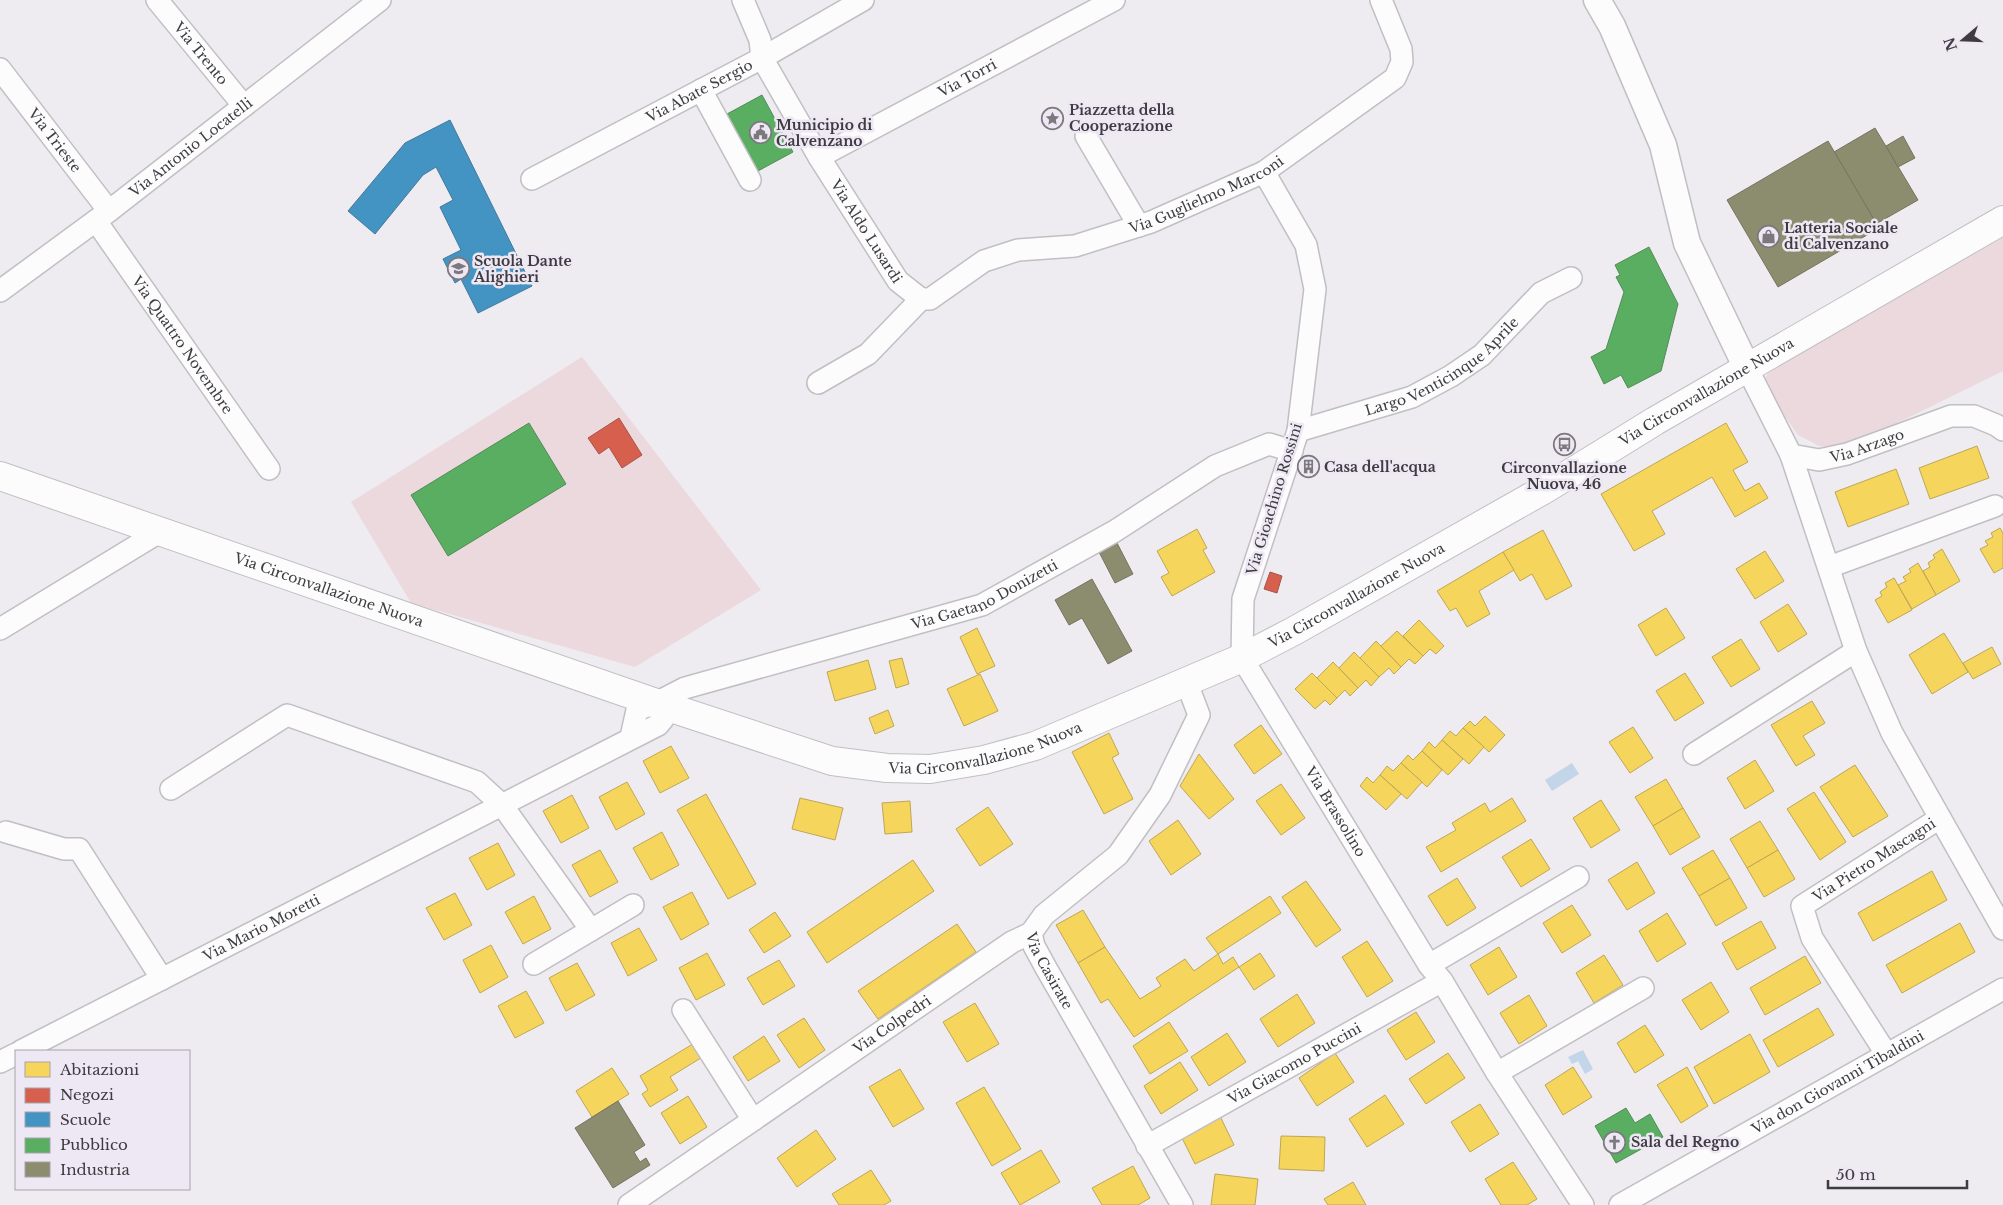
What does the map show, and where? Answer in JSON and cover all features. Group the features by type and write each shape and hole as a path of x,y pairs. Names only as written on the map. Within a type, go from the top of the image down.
{"main road":[{"name":"Via Circonvallazione Nuova","path":"0,476 656,703 832,761 887,768 930,769 984,760 1035,746 1242,658 1421,561 1747,368 2003,220"}],"street":[{"name":"Via Trento","path":"157,0 244,106"},
{"path":"743,0 760,40 762,58"},
{"name":"Via Abate Sergio","path":"532,179 762,58 863,0"},
{"name":"Via Torri","path":"819,157 1114,0"},
{"name":"Via Guglielmo Marconi","path":"921,299 930,299 984,261 1018,250 1075,246 1139,226 1264,172 1396,78 1402,62 1401,49 1381,0"},
{"path":"1597,0 1612,26 1644,96 1663,145 1687,243 1791,454 1856,651 1892,733 2003,929"},
{"name":"Via Antonio Locatelli","path":"0,291 103,216 244,106 371,3"},
{"name":"Via Aldo Lusardi","path":"762,58 819,157 898,281 921,299"},
{"name":"Via Trieste","path":"0,69 103,216"},
{"path":"701,90 750,180"},
{"path":"1086,136 1139,226"},
{"name":"Via Gioachino Rossini","path":"1242,658 1243,600 1295,441 1315,289 1306,245 1264,172"},
{"name":"Via Quattro Novembre","path":"103,216 269,468"},
{"name":"Largo Venticinque Aprile","path":"1295,441 1412,397 1451,376 1482,355 1541,293 1571,278"},
{"path":"818,383 868,354 921,299"},
{"name":"Via Arzago","path":"1791,454 1819,460 1846,454 1950,416 1974,416 1996,424 2003,430"},
{"name":"Via Gaetano Donizetti","path":"656,703 685,688 982,605 1114,531 1215,466 1269,444 1295,441"},
{"path":"1829,567 1995,506"},
{"path":"0,629 161,531"},
{"path":"1694,754 1856,651"},
{"name":"Via Brassolino","path":"1242,658 1497,1073 1583,1205"},
{"name":"Via Casirate","path":"1182,1205 1046,968 1034,946 1031,932 1044,915 1118,855 1160,795 1200,715 1186,681"},
{"name":"Via Mario Moretti","path":"23,1050 631,737 637,710 656,703"},
{"path":"170,789 288,716 477,782 502,805 591,930"},
{"name":"Via Pietro Mascagni","path":"1887,1055 1812,938 1802,906 1940,818"},
{"path":"6,832 64,849 79,849 162,979"},
{"path":"1435,973 1578,877"},
{"path":"534,964 633,905"},
{"name":"Via Colpedri","path":"628,1205 1012,942 1031,932"},
{"name":"Via Giacomo Puccini","path":"1147,1146 1435,973"},
{"path":"1497,1073 1643,988"},
{"name":"Via don Giovanni Tibaldini","path":"1620,1205 2003,989"},
{"path":"683,1010 753,1120"},
{"path":"0,1062 15,1054"}],"shaded area":[{"path":"2003,235 2003,371 1869,437 1841,448 1819,446 1798,435 1767,390 1766,377 1771,367"},
{"path":"582,357 761,590 635,667 411,603 351,502"}],"water":[{"path":"1572,763 1579,774 1552,791 1545,780"},
{"path":"1583,1050 1593,1069 1585,1074 1578,1061 1572,1064 1568,1057"}],"building: Abitazioni":[{"path":"1726,423 1748,462 1733,470 1745,491 1759,483 1768,498 1735,517 1712,477 1652,511 1665,534 1634,551 1601,494"},
{"path":"1977,446 1989,478 1930,499 1919,468"},
{"name":"Casa dell'acqua","path":"1304,457 1316,461 1311,476 1299,472"},
{"path":"1896,469 1909,504 1848,527 1835,492"},
{"path":"2000,528 2003,533 2003,568 1994,573 1980,549 1988,545 1985,541 1993,537 1991,533"},
{"path":"1197,529 1207,548 1203,550 1215,572 1172,596 1161,577 1169,573 1157,551"},
{"path":"1543,530 1572,586 1546,600 1532,574 1520,581 1503,552"},
{"path":"1942,549 1960,581 1936,595 1923,571 1930,567 1928,563 1935,558 1933,555"},
{"path":"1765,551 1784,581 1755,599 1736,569"},
{"path":"1503,552 1514,570 1479,591 1490,614 1467,627 1456,608 1450,611 1437,591"},
{"path":"1918,563 1936,595 1912,609 1898,585 1906,581 1903,577 1911,572 1909,569"},
{"path":"1894,578 1912,610 1888,623 1875,600 1882,596 1880,592 1887,587 1885,583"},
{"path":"1788,604 1807,634 1778,652 1760,622"},
{"path":"1666,608 1685,638 1656,656 1638,625"},
{"path":"1419,620 1444,646 1436,654 1430,649 1423,656 1403,636"},
{"path":"977,628 995,666 977,674 960,637"},
{"path":"1397,631 1423,656 1415,664 1409,659 1401,667 1381,646"},
{"path":"1944,633 1968,672 1932,694 1909,655"},
{"path":"1741,639 1760,669 1731,687 1712,657"},
{"path":"1376,641 1401,667 1394,674 1389,668 1379,677 1360,658"},
{"path":"1992,647 2001,664 1973,679 1963,663"},
{"path":"1354,652 1379,677 1371,686 1366,680 1358,688 1339,668"},
{"path":"902,658 909,684 896,688 889,661"},
{"path":"868,660 876,689 835,701 827,672"},
{"path":"1333,662 1358,688 1350,696 1345,690 1337,698 1317,678"},
{"path":"1312,673 1337,698 1330,705 1325,700 1315,709 1295,689"},
{"path":"1685,673 1704,703 1675,721 1656,691"},
{"path":"980,674 998,711 964,726 947,689"},
{"path":"1812,701 1825,723 1803,736 1815,755 1796,766 1771,725"},
{"path":"888,710 894,726 875,734 869,718"},
{"path":"1485,716 1505,735 1489,752 1463,728 1470,721 1475,726"},
{"path":"1261,725 1282,754 1254,774 1234,745"},
{"path":"1633,727 1653,758 1630,773 1609,742"},
{"path":"1463,728 1484,747 1469,764 1442,740 1450,731 1456,736"},
{"path":"1109,733 1119,754 1112,758 1133,799 1104,814 1072,752"},
{"path":"1442,740 1463,759 1448,775 1422,751 1429,742 1435,748"},
{"path":"671,746 689,778 660,793 643,761"},
{"path":"1422,751 1442,770 1427,787 1401,763 1408,755 1413,760"},
{"path":"1199,754 1234,799 1209,819 1180,786"},
{"path":"1755,760 1774,791 1745,809 1727,778"},
{"path":"1401,763 1422,782 1407,799 1380,775 1387,766 1393,771"},
{"path":"1855,765 1888,816 1853,837 1820,787"},
{"path":"1380,775 1401,794 1386,810 1360,786 1367,777 1373,783"},
{"path":"1666,779 1683,808 1653,826 1635,797"},
{"path":"627,782 645,814 616,830 599,797"},
{"path":"1281,784 1305,818 1281,835 1256,801"},
{"path":"1814,792 1846,842 1820,860 1787,809"},
{"path":"706,794 756,884 728,899 677,810"},
{"path":"572,795 589,828 561,843 543,811"},
{"path":"800,798 843,808 835,840 792,829"},
{"path":"1512,798 1526,821 1441,872 1426,847 1456,830 1452,823 1485,803 1490,812"},
{"path":"1601,800 1620,830 1591,848 1573,818"},
{"path":"910,801 912,832 885,834 882,803"},
{"path":"988,807 1013,844 980,866 956,829"},
{"path":"1683,808 1700,837 1670,855 1653,826"},
{"path":"1178,820 1201,854 1171,875 1149,841"},
{"path":"1760,821 1778,850 1747,868 1730,839"},
{"path":"662,832 679,865 651,880 633,848"},
{"path":"1531,839 1550,869 1521,887 1502,857"},
{"path":"498,843 515,875 487,890 469,858"},
{"path":"600,850 618,882 590,897 572,865"},
{"path":"1713,850 1730,878 1699,896 1682,868"},
{"path":"1778,850 1795,879 1764,897 1747,868"},
{"path":"913,860 934,891 827,963 807,932"},
{"path":"1637,862 1655,893 1627,910 1608,880"},
{"path":"1932,871 1947,900 1873,941 1858,913"},
{"path":"1457,878 1476,908 1447,926 1428,896"},
{"path":"1730,878 1747,908 1716,926 1699,896"},
{"path":"1306,881 1341,930 1316,947 1282,897"},
{"path":"692,892 709,924 681,940 663,907"},
{"path":"455,893 472,925 444,940 426,908"},
{"path":"534,896 551,929 523,944 505,912"},
{"path":"1270,896 1281,913 1218,954 1206,938"},
{"path":"1572,905 1591,935 1562,953 1543,923"},
{"path":"1083,910 1105,947 1078,963 1056,925"},
{"path":"775,912 791,936 764,953 749,930"},
{"path":"1667,913 1686,944 1657,962 1639,931"},
{"path":"1761,921 1776,948 1737,970 1722,943"},
{"path":"1960,923 1975,952 1902,993 1886,965"},
{"path":"957,924 976,952 878,1019 858,991"},
{"path":"639,928 657,960 628,976 611,943"},
{"path":"1367,941 1393,981 1367,997 1342,957"},
{"path":"491,945 508,977 480,993 463,960"},
{"path":"1105,947 1140,999 1161,986 1156,978 1185,959 1194,971 1218,954 1223,964 1233,957 1239,967 1134,1037 1108,999 1101,1003 1078,963"},
{"path":"1499,947 1517,977 1488,995 1470,965"},
{"path":"707,953 725,985 696,1000 679,968"},
{"path":"1260,953 1275,976 1254,990 1239,967"},
{"path":"1604,955 1623,985 1594,1003 1576,973"},
{"path":"1805,956 1821,983 1765,1015 1750,988"},
{"path":"779,960 795,986 763,1005 747,978"},
{"path":"577,963 595,995 566,1011 549,978"},
{"path":"1711,982 1729,1012 1701,1030 1682,1000"},
{"path":"526,991 544,1023 515,1038 498,1006"},
{"path":"1297,994 1315,1023 1278,1047 1260,1019"},
{"path":"1529,995 1547,1026 1519,1044 1500,1013"},
{"path":"975,1003 999,1044 967,1062 943,1022"},
{"path":"1818,1008 1834,1035 1778,1067 1763,1040"},
{"path":"1416,1012 1435,1042 1406,1060 1387,1030"},
{"path":"804,1018 825,1050 799,1068 777,1035"},
{"path":"1169,1022 1188,1051 1150,1074 1133,1046"},
{"path":"1645,1025 1664,1055 1635,1073 1617,1043"},
{"path":"1227,1033 1246,1062 1209,1086 1191,1057"},
{"path":"1750,1034 1770,1072 1714,1104 1694,1067"},
{"path":"764,1036 780,1061 748,1081 733,1057"},
{"path":"696,1042 704,1056 670,1077 678,1090 650,1107 642,1094 648,1090 640,1076"},
{"path":"1335,1053 1354,1082 1317,1106 1299,1078"},
{"path":"1448,1053 1465,1078 1426,1104 1409,1079"},
{"path":"1180,1062 1198,1090 1161,1114 1144,1086"},
{"path":"1573,1067 1592,1097 1563,1115 1545,1085"},
{"path":"1687,1067 1708,1106 1681,1123 1657,1085"},
{"path":"612,1068 629,1094 592,1117 576,1091"},
{"path":"900,1069 924,1109 893,1127 869,1087"},
{"path":"984,1087 1021,1149 992,1166 956,1103"},
{"path":"1385,1095 1404,1124 1367,1147 1349,1119"},
{"path":"688,1096 707,1127 680,1144 661,1113"},
{"path":"1480,1104 1499,1134 1470,1152 1451,1122"},
{"path":"1219,1114 1234,1145 1195,1164 1180,1134"},
{"path":"816,1130 836,1159 797,1187 777,1158"},
{"path":"1281,1136 1325,1137 1324,1171 1279,1169"},
{"path":"1041,1150 1060,1182 1020,1205 1001,1173"},
{"path":"1513,1162 1537,1199 1527,1205 1501,1205 1485,1179"},
{"path":"1133,1166 1150,1198 1138,1205 1102,1205 1092,1188"},
{"path":"871,1170 891,1201 884,1205 839,1205 832,1194"},
{"path":"1215,1174 1258,1179 1255,1205 1211,1205"},
{"path":"1353,1182 1366,1205 1328,1205 1324,1199"}],"building: Negozi":[{"path":"619,418 642,455 622,468 609,447 599,454 588,438"},
{"path":"1270,572 1282,576 1277,593 1264,589"}],"building: Scuole":[{"path":"450,120 532,286 478,313 461,279 455,283 443,259 461,250 440,207 453,200 436,167 423,175 375,234 348,211 405,143"}],"building: Pubblico":[{"path":"762,95 793,152 758,171 727,114"},
{"path":"1649,247 1678,304 1661,371 1628,388 1621,375 1604,384 1591,357 1606,349 1624,292 1616,277 1620,275 1615,265"},
{"path":"529,423 566,484 448,556 411,495"},
{"path":"1626,1108 1635,1123 1650,1114 1663,1137 1616,1163 1595,1126"}],"building: Industria":[{"path":"1875,128 1918,200 1876,224 1834,152"},
{"path":"1903,136 1915,158 1898,167 1886,146"},
{"path":"1828,141 1879,228 1778,287 1727,200"},
{"path":"1116,541 1133,574 1115,583 1098,550"},
{"path":"1092,579 1132,651 1108,664 1082,618 1069,625 1055,600"},
{"path":"618,1101 645,1145 634,1152 640,1162 646,1158 650,1165 613,1188 575,1128"}],"place":[{"name":"Piazzetta della Cooperazione","path":"1053,118"},
{"name":"Municipio di Calvenzano","path":"760,133"},
{"name":"Latteria Sociale di Calvenzano","path":"1768,236"},
{"name":"Scuola Dante Alighieri","path":"458,269"},
{"name":"Circonvallazione Nuova, 46","path":"1564,445"},
{"name":"Casa dell'acqua","path":"1308,467"},
{"name":"Sala del Regno","path":"1615,1142"}]}
